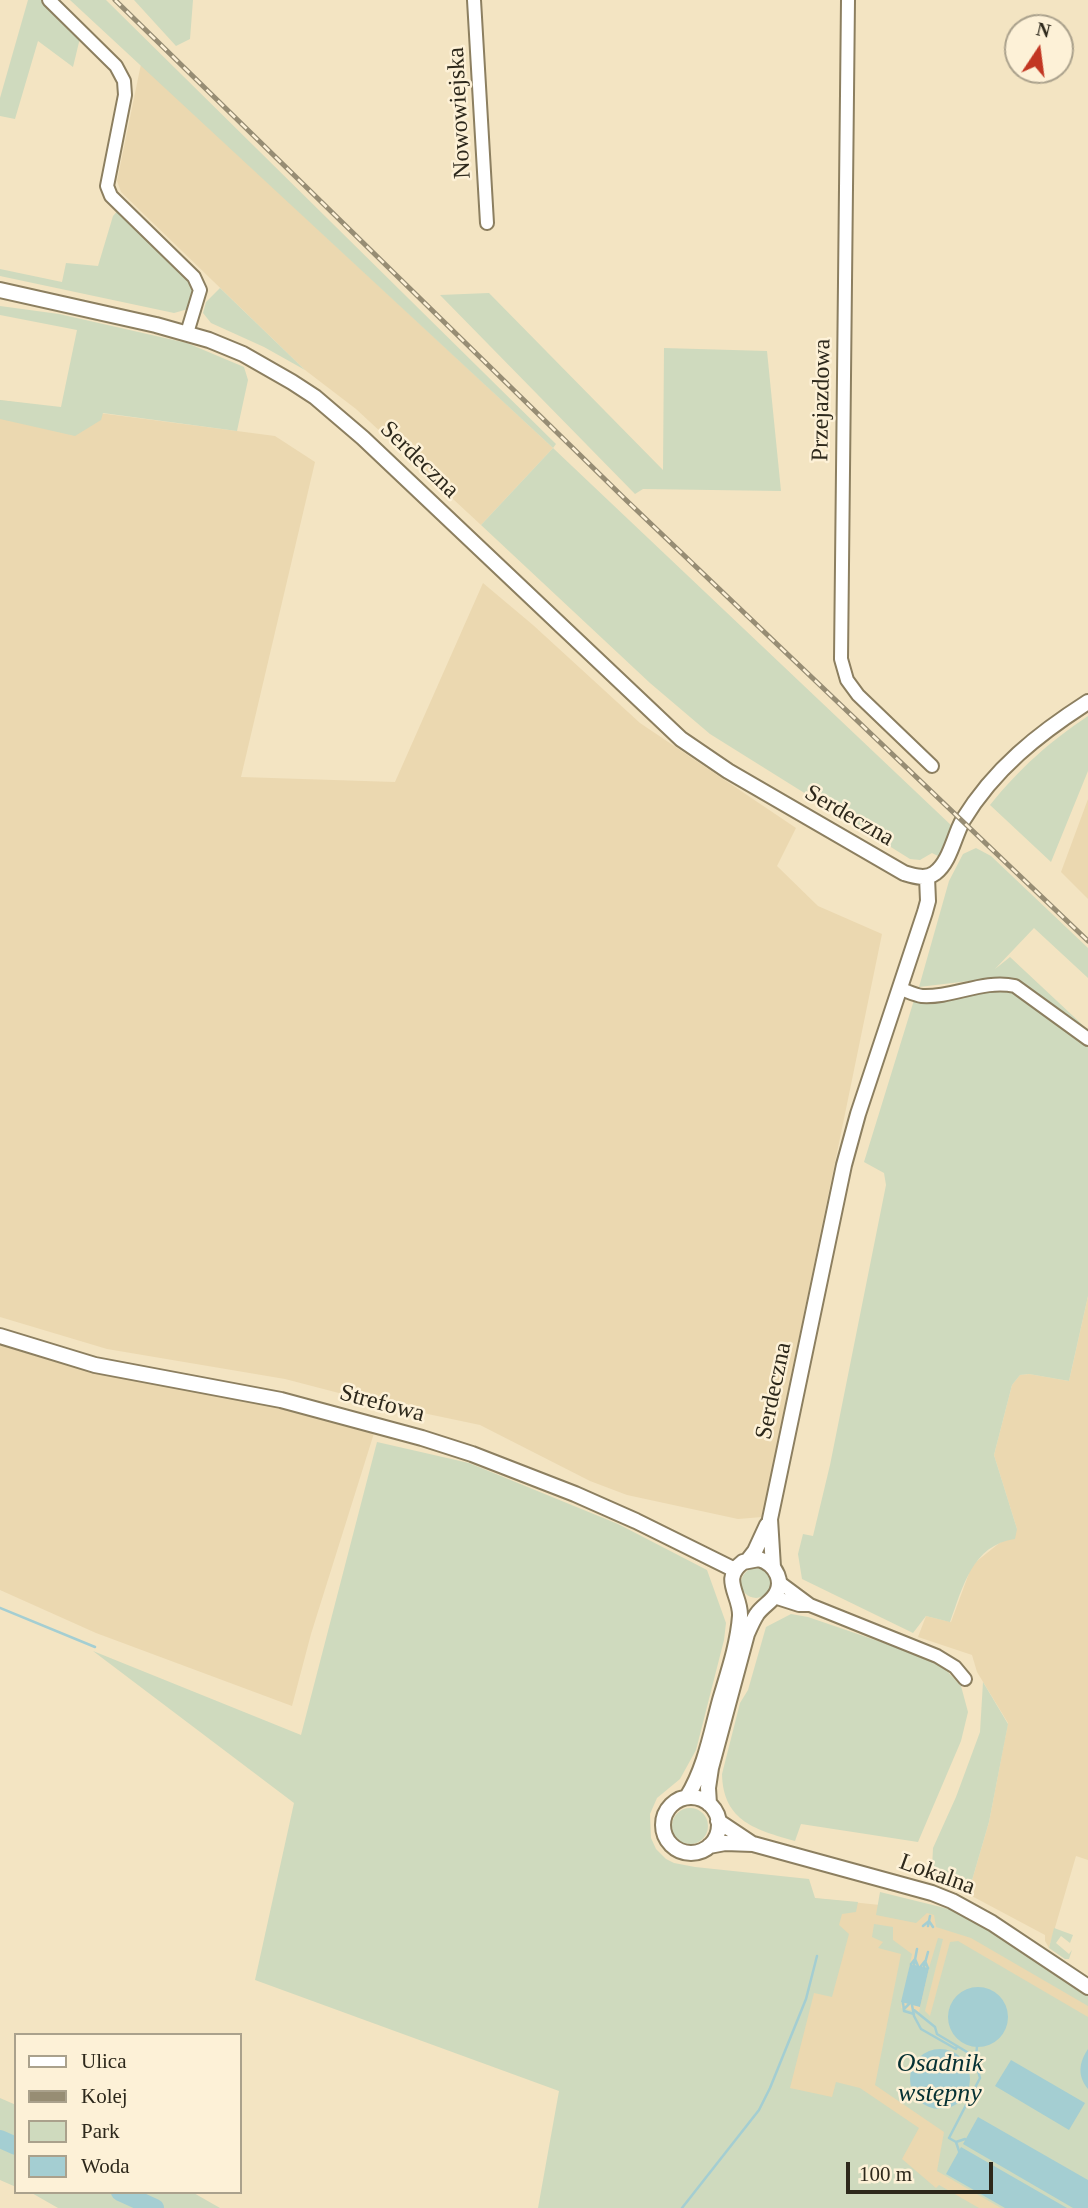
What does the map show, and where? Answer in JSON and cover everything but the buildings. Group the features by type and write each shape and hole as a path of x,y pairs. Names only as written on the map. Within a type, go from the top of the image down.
{"street":[{"path":"49,0 116,66 124,81 125,95 107,186 111,196 194,277 200,290 187,333"},
{"name":"Nowowiejska","path":"474,0 487,223"},
{"name":"Przejazdowa","path":"848,0 841,659 847,680 858,695 932,766"},
{"name":"Serdeczna","path":"0,290 209,340 254,360 307,392 341,419 688,745 877,859 904,873 927,877 928,901 847,1152 770,1519 748,1560"},
{"path":"927,877 942,867 962,821 994,777 1031,742 1088,702"},
{"path":"901,989 920,996 1000,983 1015,985 1088,1039"},
{"name":"Strefowa","path":"0,1336 94,1365 281,1400 434,1442 575,1494 735,1570"},
{"name":"Serdeczna","path":"770,1519 773,1567"},
{"path":"687,1797 704,1759 732,1656 740,1614 731,1583 735,1570 748,1560 764,1561 773,1567 779,1582 810,1605 937,1656 955,1667 965,1679"},
{"path":"709,1804 711,1768 747,1634 755,1616 769,1601 779,1582"},
{"path":"738,1600 750,1606 769,1601 810,1605"},
{"path":"687,1797 695,1797 709,1804 715,1810 718,1832 709,1846 695,1852 679,1850 673,1846 664,1832 667,1810 687,1797"},
{"name":"Lokalna","path":"718,1821 753,1844"},
{"name":"Lokalna","path":"709,1846 725,1843 753,1844 932,1893 992,1923 1088,1987"}],"shaded area":[{"path":"141,64 553,448 481,525 356,409 305,370 121,192 117,181"},
{"path":"0,400 275,436 315,462 241,777 395,782 483,583 640,723 796,828 777,866 818,906 882,934 762,1517 738,1519 627,1495 590,1481 480,1425 385,1405 285,1379 107,1349 0,1317"},
{"path":"1088,799 1088,899 1061,872"},
{"path":"1088,1296 1088,1860 1076,1856 1049,1948 1045,1935 968,1894 989,1822 1008,1723 977,1672 972,1655 918,1637 926,1616 951,1622 972,1565 1017,1529 994,1455 1012,1385 1020,1375 1029,1374 1069,1381"},
{"path":"0,1345 93,1373 193,1386 375,1430 311,1634 292,1706 96,1633 0,1590"},
{"path":"814,1898 955,1913 1088,1996 1088,2208 903,2208 758,2087"}],"green space":[{"path":"28,0 41,0 80,38 73,67 38,41 15,119 0,116 0,98"},
{"path":"70,0 106,0 556,444 553,448"},
{"path":"134,0 193,0 190,39 176,46"},
{"path":"119,209 171,258 188,279 192,287 192,298 188,309 174,313 0,276 0,269 62,282 66,263 98,266 113,216"},
{"path":"220,288 305,370 264,347 211,323 203,313 206,302"},
{"path":"489,293 663,470 664,348 767,351 781,491 643,489 635,494 440,295"},
{"path":"0,306 59,314 187,343 244,367 248,380 237,431 103,413 101,420 75,436 0,419 0,400 61,407 77,330 0,315"},
{"path":"553,448 953,827 938,856 932,853 920,860 910,859 710,734 650,683 481,525"},
{"path":"1088,716 1088,771 1051,862 990,805 1036,756"},
{"path":"976,848 991,856 1088,948 1088,978 1034,928 995,969 1010,957 1088,1030 1088,1296 1069,1381 1029,1374 1020,1375 1012,1385 994,1455 1017,1529 1015,1539 1000,1543 979,1559 965,1582 950,1622 926,1616 913,1633 802,1579 798,1554 803,1534 813,1536 830,1465 886,1185 884,1173 864,1162 914,1000 935,1002 1003,988 986,979 919,987 949,881 963,854"},
{"path":"377,1442 469,1463 618,1524 707,1570 726,1623 724,1640 696,1750 680,1779 657,1798 650,1814 651,1838 656,1849 674,1863 809,1879 815,1898 858,1902 856,1912 842,1914 839,1925 849,1934 832,1997 814,1993 790,2088 832,2097 836,2082 860,2088 919,2128 902,2159 936,2188 939,2185 979,2208 538,2208 559,2091 255,1980 294,1803 93,1651 301,1735"},
{"path":"756,1568 766,1573 771,1583 766,1593 756,1598 746,1593 741,1583 746,1573"},
{"path":"791,1614 808,1617 928,1658 948,1672 961,1686 968,1712 961,1741 918,1842 801,1824 795,1841 755,1828 728,1803 722,1774 740,1703 748,1690 766,1627"},
{"path":"983,1682 1008,1724 989,1822 968,1894 936,1881 932,1868 933,1848 956,1797 980,1732"},
{"path":"690,1808 703,1813 708,1826 703,1839 690,1844 677,1839 672,1826 677,1813"},
{"path":"880,1892 953,1910 974,1920 1088,1993 1088,2006 971,1938 936,1927 934,1915 927,1913 916,1923 876,1915"},
{"path":"874,1924 893,1927 893,1940 912,1954 901,2008 919,2012 938,1938 943,1939 925,2011 930,2016 950,1942 958,1941 1088,2017 1088,2208 1001,2208 937,2171 944,2132 875,2085 901,1954 878,1948 883,1942 872,1937"},
{"path":"1054,1928 1073,1935 1070,1943 1061,1936 1056,1943 1069,1954 1072,1950 1069,1959 1049,1948"},
{"path":"0,2098 14,2104 14,2186 0,2180"},
{"path":"34,2194 196,2194 220,2208 58,2208"}],"water":[{"path":"910,1964 929,1968 920,2007 901,2002"},
{"name":"Osadnik wstępny","path":"978,1987 999,1996 1008,2017 999,2038 978,2047 957,2038 948,2017 957,1996"},
{"name":"Osadnik wstępny","path":"934,2049 946,2049 965,2062 970,2079 968,2091 957,2104 946,2109 934,2109 915,2096 910,2085 910,2073 923,2054"},
{"path":"1088,2049 1088,2089 1080,2069"},
{"path":"1011,2060 1085,2103 1069,2130 995,2086"},
{"path":"978,2117 1088,2180 1088,2208 1073,2208 963,2144"},
{"path":"961,2147 1067,2208 1005,2208 946,2174"}],"waterway":[{"path":"0,1608 95,1647"},
{"path":"923,1926 930,1916"},
{"path":"928,1926 929,1921 933,1927"},
{"path":"914,1965 917,1949"},
{"path":"924,1967 928,1952"},
{"path":"682,2208 759,2110 806,1999 817,1956"},
{"path":"911,1964 915,1959 918,1966"},
{"path":"921,1966 925,1961 928,1968"},
{"path":"903,2002 904,2011 914,2014"},
{"path":"904,2009 909,2004"},
{"path":"912,2005 921,2029 956,2049 957,2046 937,2034 935,2027 914,2010"},
{"path":"957,2046 982,2061"},
{"path":"966,2064 976,2058 977,2046"},
{"path":"965,2139 956,2142 949,2138 980,2078 977,2067 969,2062"},
{"path":"0,2139 14,2145"},
{"path":"956,2142 959,2151"},
{"path":"124,2194 155,2208"}],"railway":[{"path":"115,0 626,500 1088,941"}]}
